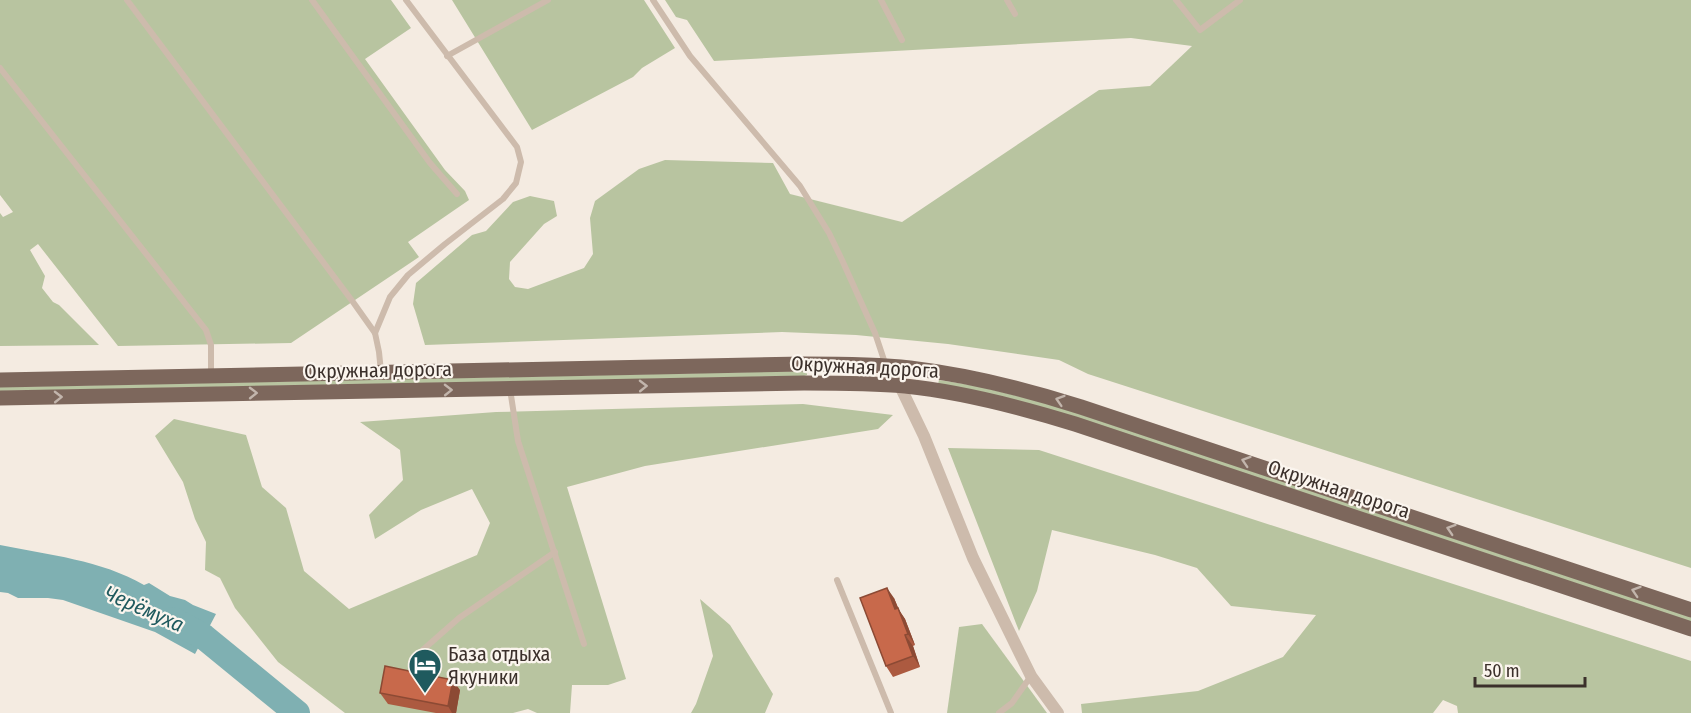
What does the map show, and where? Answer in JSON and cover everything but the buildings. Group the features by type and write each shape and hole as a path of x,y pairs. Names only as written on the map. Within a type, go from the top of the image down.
{"main road":[{"name":"Окружная дорога","path":"0,380 804,364 887,367 945,373 1048,397 1691,610"},
{"name":"Окружная дорога","path":"0,398 804,382 900,386 975,398 1075,424 1691,629"}],"street":[{"path":"887,367 900,386 924,436 973,558 1031,676 1058,713"}],"lane":[{"path":"127,0 375,333 380,351 381,373"},
{"path":"312,0 430,163 457,194"},
{"path":"375,333 390,297 408,275 503,199 516,183 521,162 517,147 406,0"},
{"path":"447,56 548,0"},
{"path":"653,0 690,56 800,186 829,233 842,260 887,367"},
{"path":"881,0 902,40"},
{"path":"1007,0 1015,14"},
{"path":"1176,0 1200,30 1240,0"},
{"path":"0,68 206,330 211,345 211,376"},
{"path":"510,388 518,441 584,644"},
{"path":"417,655 459,618 555,552"},
{"path":"837,580 891,713"},
{"path":"999,713 1012,703 1031,676"}],"green space":[{"path":"0,0 391,0 411,28 365,59 445,170 465,191 469,200 408,242 419,257 291,343 118,346 38,244 30,250 45,276 42,288 53,302 59,305 99,345 0,346 0,213 3,217 13,212 0,195"},
{"path":"452,0 644,0 675,48 642,68 633,77 532,130"},
{"path":"665,0 1691,0 1691,568 1088,374 1059,360 948,344 856,335 782,332 425,345 413,304 416,283 472,235 486,231 513,202 530,196 554,201 557,216 544,224 510,262 509,279 515,287 528,289 584,268 593,254 590,218 595,201 639,169 665,160 773,163 790,194 902,222 1099,90 1150,86 1192,46 1131,38 714,61 687,20 676,17"},
{"path":"804,371 807,375 0,391 0,387"},
{"path":"939,380 977,386 1047,403 1691,617 1691,622 938,384"},
{"path":"803,404 893,415 878,429 645,466 567,487 626,679 608,685 572,685 570,713 537,713 528,709 513,713 345,713 278,662 235,608 220,578 205,570 206,542 195,519 183,482 155,436 174,419 246,435 262,487 286,508 304,571 349,609 477,555 490,523 472,489 421,510 375,539 369,515 403,480 400,450 360,422 496,412"},
{"path":"948,448 1039,450 1691,661 1691,713 1458,713 1457,706 1443,700 1433,713 1082,713 1081,704 1198,691 1283,657 1316,615 1231,606 1197,568 1155,555 1052,530 1037,591 1019,631"},
{"path":"700,599 730,625 773,694 765,713 691,713 713,656"},
{"path":"982,624 1047,713 947,713 959,627"}],"water":[{"name":"Черёмуха","path":"0,545 92,564 144,585 149,583 170,596 216,614 195,654 155,632 63,600 18,598 0,592"}],"waterway":[{"name":"Черёмуха","path":"173,620 204,637 297,713"}],"place":[{"name":"База отдыха Якуники","path":"425,694"}]}
